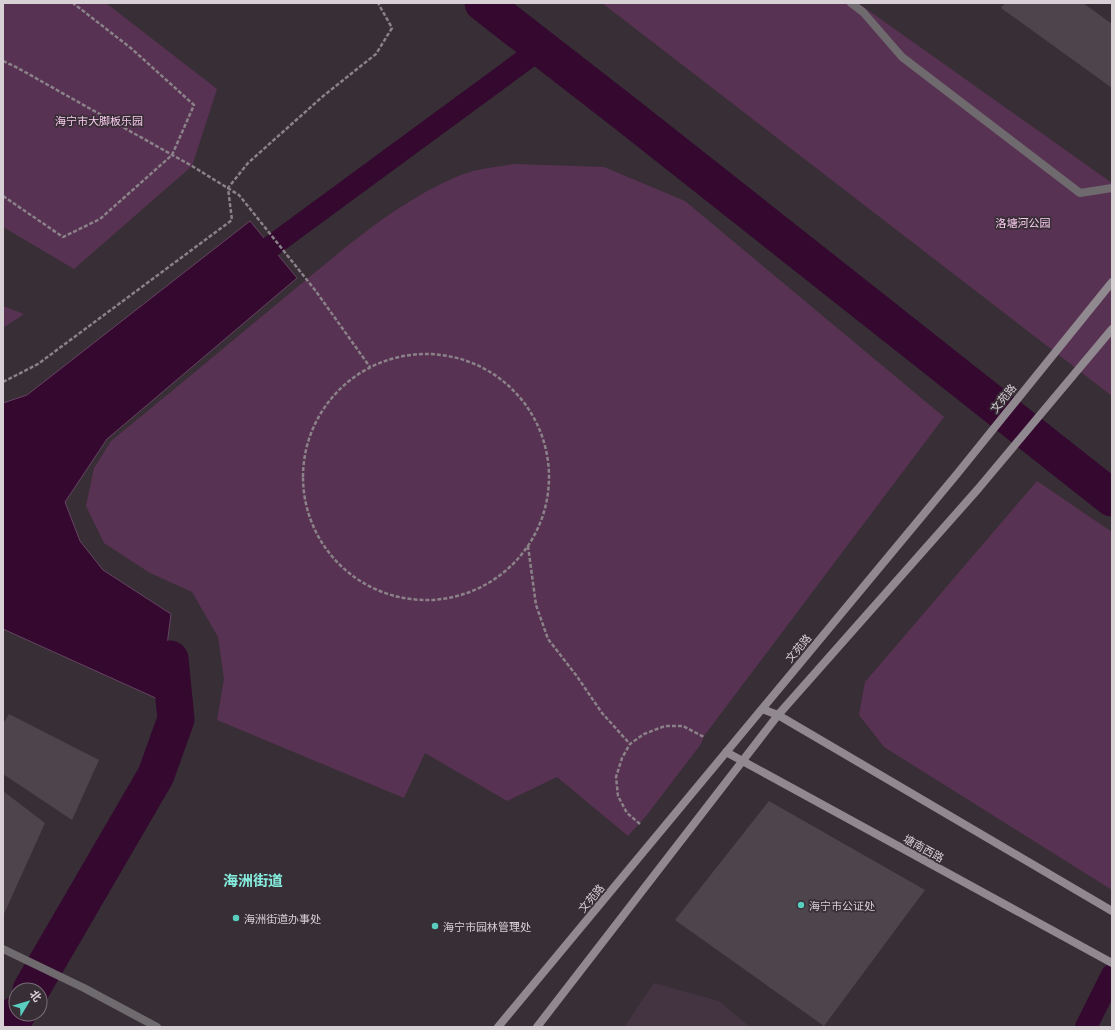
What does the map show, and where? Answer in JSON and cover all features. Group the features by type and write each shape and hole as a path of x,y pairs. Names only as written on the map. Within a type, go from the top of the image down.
{"main road":[{"name":"文苑路","path":"498,1027 957,474 1112,282"},
{"path":"537,1027 778,715 978,489 1110,331"},
{"path":"762,709 778,715 1112,911"},
{"name":"塘南西路","path":"726,752 1112,963"}],"street":[{"path":"851,3 863,12 902,57 1080,193 1112,188"},
{"path":"3,949 84,988 157,1027"}],"path":[{"path":"3,196 64,236 100,219 172,155 194,105 132,49 73,3"},
{"path":"3,382 38,364 232,220 228,188 248,163 322,97 376,54 392,28 378,3"},
{"path":"3,61 239,194 305,277 370,368"},
{"path":"416,353 454,357 490,371 522,400 543,438 550,480 541,522 528,545 519,559 486,586 445,600 402,599 362,583 332,558 312,525 303,487 306,448 320,412 345,383 378,362 416,353"},
{"path":"528,545 536,605 548,639 576,675 602,713 630,744"},
{"path":"640,824 627,813 618,796 616,777 622,758 630,744 644,734 665,726 683,726 704,736"}],"shaded area":[{"path":"250,221 297,278 107,439 65,502 80,541 103,570 171,614 160,700 3,629 3,403 27,395"},
{"path":"654,983 719,1001 750,1027 624,1027"}],"green space":[{"name":"海宁市大脚板乐园","path":"3,3 106,3 217,89 192,166 74,269 3,227"},
{"name":"洛塘河公园","path":"602,3 858,3 1112,183 1112,396"},
{"path":"514,164 604,167 685,201 944,417 704,736 701,744 646,816 628,836 557,777 507,801 425,753 404,798 217,720 224,679 218,637 192,592 150,573 104,543 86,506 94,468 111,441 351,243 393,212 437,186 474,171"},
{"path":"3,306 24,314 3,328"},
{"path":"1037,481 1112,532 1112,890 884,747 859,715 865,682"}],"building":[{"path":"1005,3 1083,3 1112,24 1112,88 1001,8"},
{"path":"9,714 99,760 72,820 3,774 3,724"},
{"path":"3,791 45,823 3,916"},
{"name":"海宁市公证处","path":"769,801 925,890 824,1026 675,920"}],"waterway":[{"path":"483,3 626,114 1112,498"},
{"path":"247,264 541,48"},
{"path":"139,644 170,659"},
{"path":"36,982 156,775 176,719 170,659"},
{"path":"1086,1027 1112,975"},
{"path":"9,1027 12,1022"}],"place":[{"name":"海宁市公证处","path":"801,905"},
{"name":"海洲街道办事处","path":"236,918"},
{"name":"海宁市园林管理处","path":"435,926"}],"district":[{"name":"海洲街道","path":"253,880"}]}
